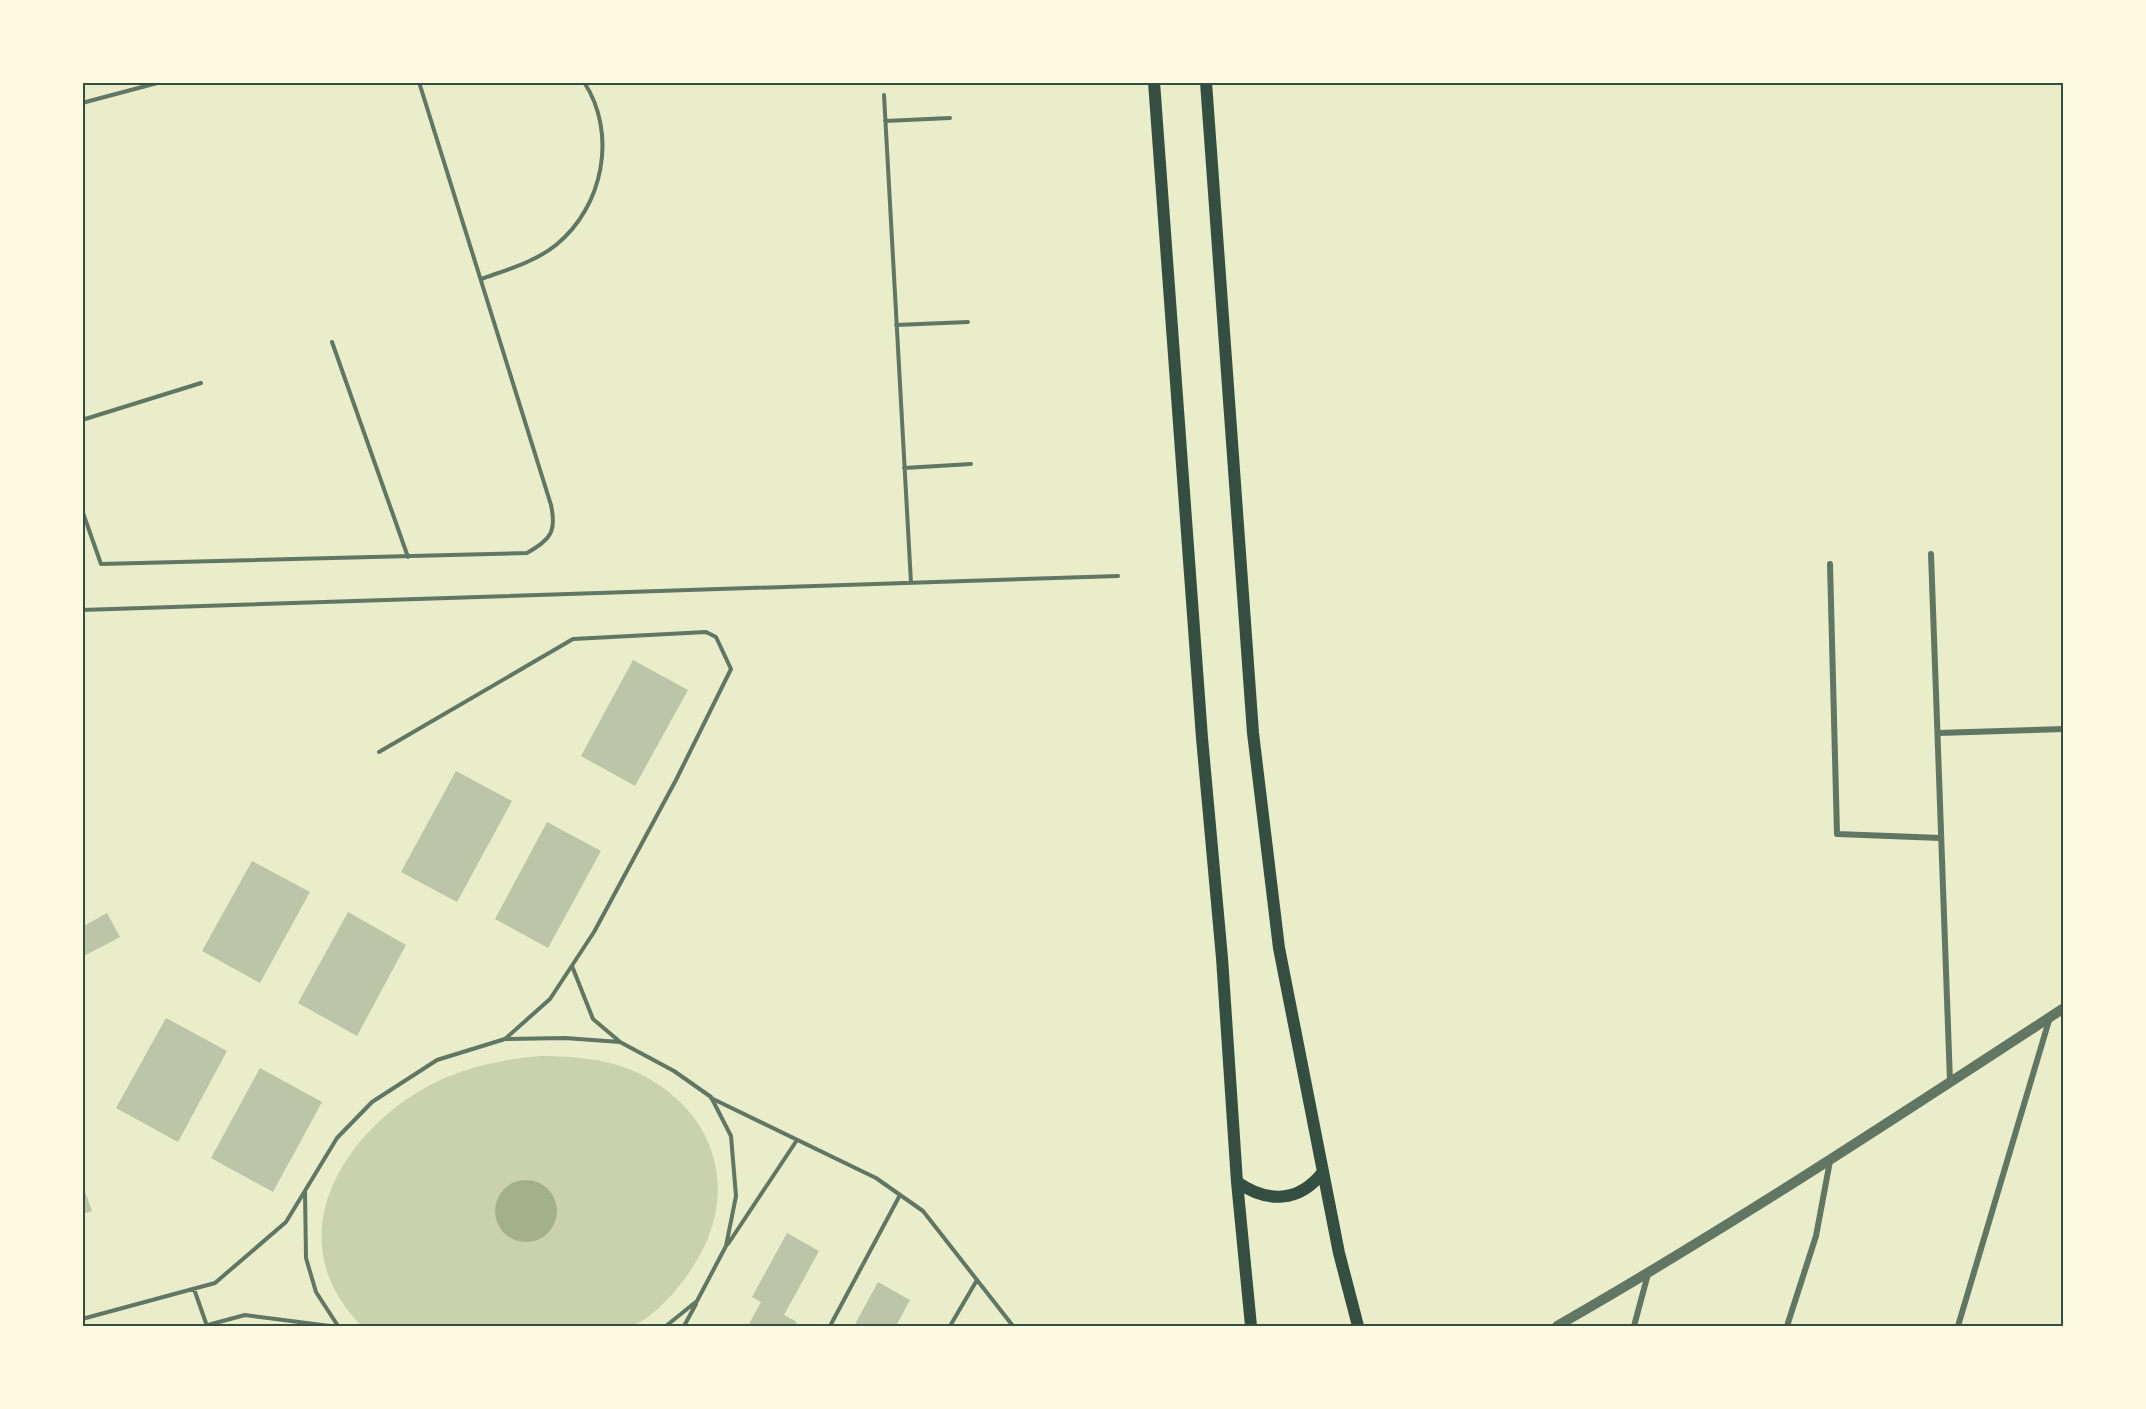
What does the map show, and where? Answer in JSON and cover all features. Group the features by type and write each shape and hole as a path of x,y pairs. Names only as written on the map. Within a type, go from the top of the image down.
{"main road":[{"path":"1154,82 1202,738 1222,958 1237,1182 1251,1326"},
{"path":"1206,82 1253,733 1279,948 1339,1253 1358,1326"},
{"path":"1237,1182 1250,1192 1267,1197 1284,1197 1300,1192 1314,1183 1323,1172"}],"street":[{"path":"1931,554 1950,1082"},
{"path":"1830,564 1837,834 1941,838"},
{"path":"1938,734 2064,729"},
{"path":"1557,1326 1648,1274 1830,1160 2064,1008"},
{"path":"1958,1326 2050,1017"},
{"path":"1787,1326 1816,1236 1830,1160"},
{"path":"1634,1326 1648,1274"}],"lane":[{"path":"82,103 160,82"},
{"path":"82,510 101,564 527,554 541,546 551,534 554,520 552,505 419,82"},
{"path":"481,279 531,260 556,245 582,217 591,200 602,163 602,143 595,106 584,82"},
{"path":"884,95 911,583"},
{"path":"885,122 950,118"},
{"path":"896,325 968,322"},
{"path":"332,342 408,557"},
{"path":"82,420 201,383"},
{"path":"904,468 971,464"},
{"path":"82,610 1118,576"},
{"path":"379,752 573,639 706,632 716,637 731,669 676,780 594,932 550,999 505,1040"},
{"path":"572,966 593,1019 620,1042 674,1071 711,1097 876,1178 923,1211 1013,1326"},
{"path":"82,1318 215,1283 286,1222 338,1138 372,1102 437,1060 505,1040 565,1038 620,1042"},
{"path":"711,1097 731,1136 736,1196 726,1246"},
{"path":"684,1326 726,1246 797,1140"},
{"path":"305,1192 306,1258 316,1292 338,1326"},
{"path":"830,1326 900,1195"},
{"path":"950,1326 977,1280"},
{"path":"194,1288 205,1326 245,1315 330,1326"},
{"path":"666,1326 698,1301"}],"shaded area":[{"path":"539,1056 585,1058 629,1069 658,1084 681,1103 699,1125 711,1150 717,1178 717,1206 709,1236 689,1273 651,1315 629,1326 362,1326 338,1295 325,1263 322,1231 328,1198 342,1168 362,1139 388,1114 432,1084 477,1067"},
{"path":"520,1180 532,1180 548,1189 555,1199 557,1211 555,1223 548,1233 532,1242 520,1242 509,1237 500,1228 495,1217 495,1205 500,1194 509,1185"}],"building":[{"path":"633,660 688,690 635,786 581,756"},
{"path":"456,771 512,801 457,902 401,872"},
{"path":"547,822 601,851 548,948 495,919"},
{"path":"252,861 310,892 260,983 202,951"},
{"path":"348,912 406,945 357,1036 298,1003"},
{"path":"107,913 120,937 82,957 82,927"},
{"path":"166,1018 227,1051 178,1142 116,1108"},
{"path":"260,1068 322,1102 273,1192 211,1158"},
{"path":"82,1183 92,1211 82,1214"},
{"path":"787,1233 819,1251 784,1315 797,1322 794,1326 748,1326 761,1302 752,1297"},
{"path":"878,1282 910,1300 896,1326 854,1326"}]}
